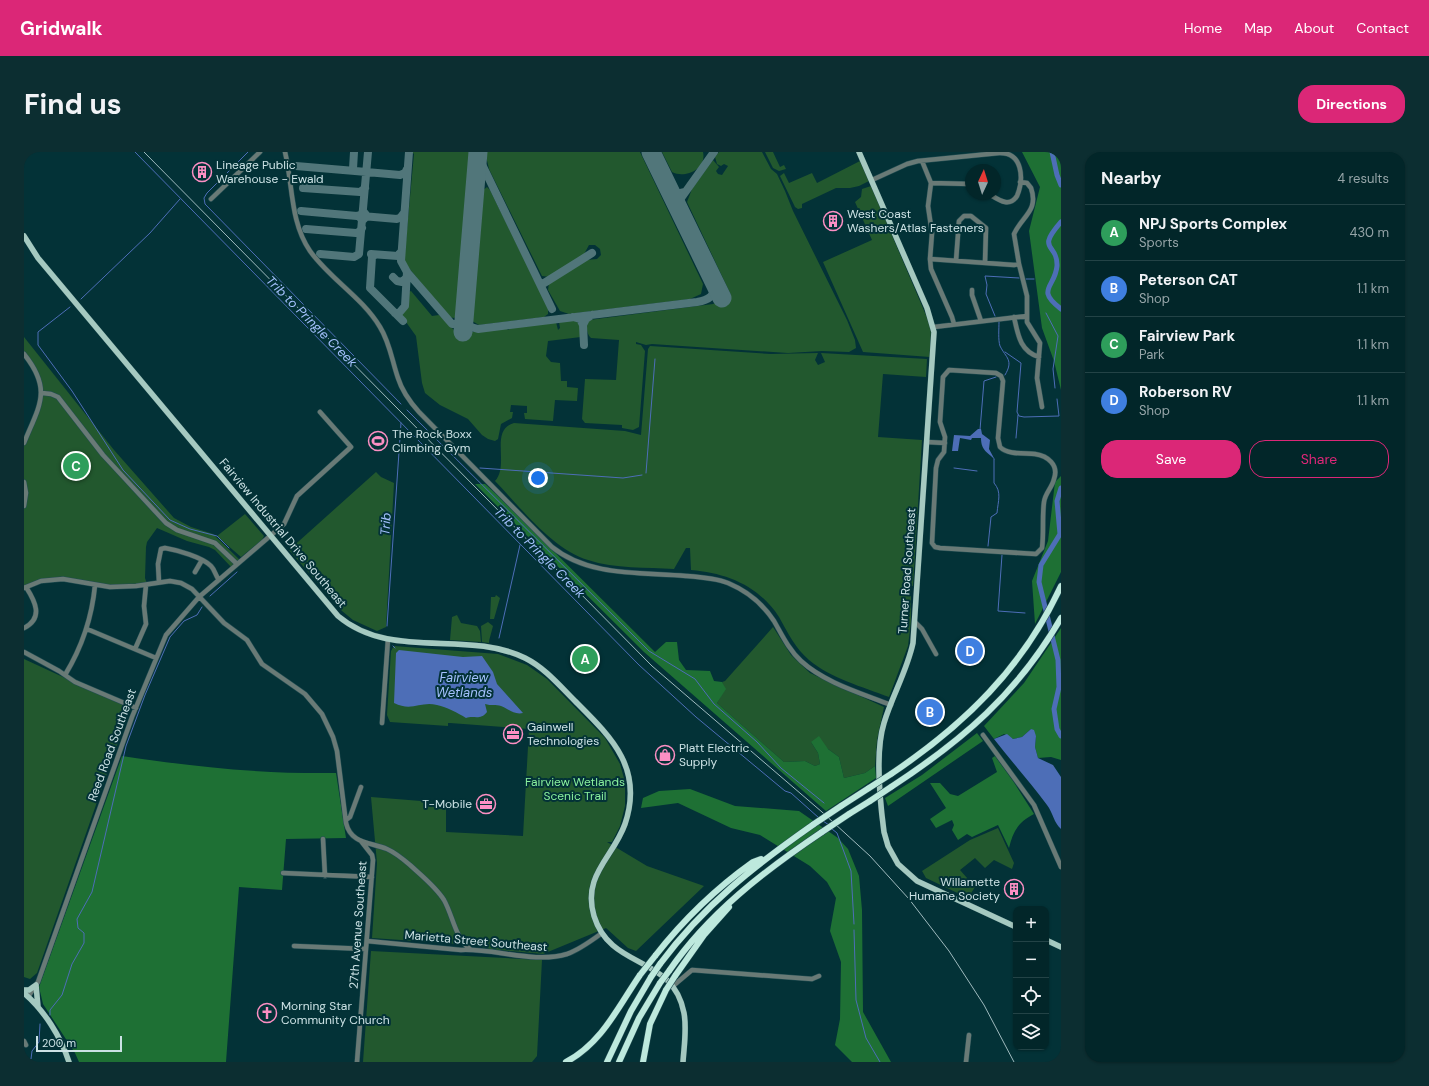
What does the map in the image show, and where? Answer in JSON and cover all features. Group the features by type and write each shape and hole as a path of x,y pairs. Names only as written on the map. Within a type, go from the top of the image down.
{"highway":[{"path":"607,1062 631,1010 651,977 699,916 764,858 938,741 978,705 1018,658 1040,626 1061,586"},
{"path":"619,1062 639,1018 660,984 700,931 735,897 779,862 938,756 971,729 1008,692 1045,644 1060,620"},
{"path":"566,1062 582,1053 597,1039 640,975 683,923 708,897 753,862 764,858"},
{"path":"643,1062 650,1024 666,990 689,954 729,908 735,897"}],"main road":[{"name":"Turner Road Southeast","path":"858,152 872,180 934,327 915,622 911,652 882,732 880,754 882,825 885,840 891,852 903,869 917,881 1013,926"},
{"name":"Fairview Industrial Drive Southeast","path":"24,238 38,258 338,616 362,632 388,640 489,648 519,655 537,665 550,675 612,740 626,768 630,802 621,833 599,867 593,884 592,908 602,934 622,954 658,972 673,986 681,1001 685,1022 683,1062"},
{"path":"1049,941 1061,947"},
{"path":"24,990 29,990 36,985"},
{"path":"36,985 38,1007"},
{"path":"26,995 38,1007 60,1040 70,1062"}],"street":[{"path":"211,199 260,152"},
{"path":"285,152 295,216 304,240 317,259 365,308 379,326 387,342 400,383 412,404 556,550 574,561 598,569 702,577 730,584 743,590 761,604 773,620 790,649 811,669 828,679 891,705"},
{"path":"872,180 907,164 922,161 1007,154 1014,157 1018,162 1020,182 1017,196 1011,202 1001,202 998,200"},
{"path":"922,161 932,183 928,206 932,233 930,259 931,269 952,316 954,324"},
{"path":"1020,182 1029,185 1033,196 1032,209 1014,234 1019,264 1028,301 1028,322 1040,343 1037,378 1042,407"},
{"path":"932,183 965,184"},
{"path":"956,261 959,221 964,216 968,215 984,226 987,230 985,263"},
{"path":"930,259 1019,264"},
{"path":"972,290 972,296 981,321"},
{"path":"934,327 1027,316"},
{"path":"1014,317 1019,338 1024,347 1029,353 1039,357"},
{"path":"24,354 36,371 42,394 37,414 24,443"},
{"path":"953,370 999,374 1003,381 998,438 1000,447 1009,452 1043,456 1052,462 1055,469 1054,479 1044,498 1043,542 1038,552 1034,554 993,550 981,552 940,548 933,545 931,540 936,468 938,460 944,452 944,443 944,434 940,422 943,377 946,371 953,370"},
{"path":"42,394 52,394 58,397 103,456 162,519 178,530 215,543 237,564"},
{"name":"Reed Road Southeast","path":"26,995 36,985 136,708 156,658 170,629 199,596 271,536 286,521 297,496 352,447 320,412"},
{"path":"927,442 944,443"},
{"path":"24,482 26,493 24,506"},
{"path":"159,582 158,564 160,551 162,548 202,560 212,567 214,574 219,580"},
{"path":"195,572 202,560"},
{"name":"27th Avenue Southeast","path":"25,587 41,581 63,579 95,586 122,587 170,581 181,583 192,589 224,624 247,640 262,664 305,694 322,714 336,746 346,820 351,836 361,841 373,857 358,1062"},
{"path":"135,649 146,624 144,606 146,585"},
{"path":"65,675 74,660 87,629 94,603 95,586"},
{"path":"24,628 31,623 37,611 34,600 25,587"},
{"path":"915,622 922,629 936,654"},
{"path":"87,629 156,658"},
{"path":"382,723 388,640"},
{"path":"24,652 87,688 136,708"},
{"path":"983,735 1034,805 1061,867"},
{"path":"346,820 350,817 361,787"},
{"path":"323,839 325,876"},
{"path":"361,841 386,848 397,854 438,891 447,905 461,940 470,949"},
{"path":"283,873 372,877"},
{"name":"Marietta Street Southeast","path":"367,941 462,950 470,949 482,952 554,956 576,950 602,934"},
{"path":"294,946 366,949"},
{"path":"673,986 692,970 812,979 819,976"},
{"path":"966,1062 968,1035"}],"green space":[{"path":"412,152 470,152 471,160 458,311 457,316 454,318 449,317 404,262 414,154"},
{"path":"485,152 640,152 703,284 701,294 690,299 569,314 560,311 548,290 549,283 586,260 597,259 601,255 600,249 595,245 589,245 583,256 550,277 542,276 489,169"},
{"path":"662,152 703,152 702,163 694,171 677,174 672,172"},
{"path":"719,152 762,152 771,169 777,174 793,211 847,320 855,340 856,348 849,352 822,351 788,353 652,344 646,345 636,342 636,344 641,345 645,351 639,427 633,430 622,428 622,425 585,423 582,419 585,379 616,380 619,340 591,338 587,329 589,320 713,304 731,295 687,202 692,189 713,160 719,167 716,171 718,174 722,175 728,166 724,164 721,166 717,164 715,157"},
{"path":"765,152 773,152 780,167 784,165 786,169 779,171 773,168"},
{"path":"1022,152 1061,152 1061,390 1054,361 1042,328 1029,231 1040,187"},
{"path":"860,161 869,181 859,186 850,188 836,188 802,204 802,208 798,209 795,207 780,176 784,173 789,183 812,173 817,183"},
{"path":"871,186 931,327 930,357 863,352 823,262 872,240 855,202 861,197 862,189"},
{"path":"487,187 490,190 548,308 548,314 544,317 479,325 472,321 482,191"},
{"path":"411,291 432,316 439,315 455,331 473,332 506,328 508,330 511,328 556,322 558,330 560,328 559,322 576,321 580,326 581,337 548,341 546,356 551,362 560,363 561,381 567,381 567,387 578,388 577,401 555,400 553,421 525,419 524,413 527,413 527,406 511,405 510,412 513,412 512,418 501,424 498,439 495,441 488,439 482,435 468,419 440,405 425,393 422,383 416,336 401,315 406,307 407,293"},
{"path":"24,337 114,450 174,518 191,527 213,534 241,561 232,568 215,550 187,541 157,528 147,542 146,547 145,578 147,584 129,587 52,579 24,588 24,443 37,414 41,387 24,354"},
{"path":"650,346 771,354 818,353 815,360 818,365 825,362 821,353 927,359 926,377 883,374 878,437 922,440 913,586 911,586 911,621 908,646 889,697 847,682 817,666 809,660 792,640 771,606 752,589 717,574 691,570 690,548 686,548 674,569 609,565 588,560 575,555 550,537 526,515 495,481 501,466 501,440 503,433 507,427 514,423 625,431 641,435 648,349"},
{"path":"376,472 381,477 394,483 386,627 377,631 353,620 342,611 289,550"},
{"path":"1061,476 1061,572 1035,624 1032,581 1048,541 1055,482"},
{"path":"475,484 485,484 496,494 655,652 666,642 677,642 679,660 686,670 710,671 714,681 722,682 726,689 717,703 784,762 805,761 815,766 820,764 818,753 811,742 819,736 828,749 839,757 844,778 865,773 875,766 876,778 826,811 644,652"},
{"path":"245,514 264,536 262,540 241,557 217,536"},
{"path":"496,595 500,598 494,619 490,619 491,597 495,597"},
{"path":"457,615 461,623 477,626 480,631 481,642 450,640 452,617"},
{"path":"488,622 493,626 489,643 482,642 481,626"},
{"path":"773,627 791,655 810,673 884,707 877,740 875,766 865,773 844,778 839,757 828,749 811,742 818,753 820,764 815,766 805,761 784,762 717,703 725,689 722,682 725,681"},
{"path":"1061,628 1061,760 1051,757 1038,758 1035,747 1036,736 1031,729 1022,737 1013,739 1004,734 994,739 984,726 1024,683"},
{"name":"Fairview Wetlands Scenic Trail","path":"394,646 498,654 527,665 547,679 605,738 620,764 625,782 625,806 620,826 612,842 607,842 647,866 704,886 636,951 628,948 606,928 543,954 490,949 473,945 372,938 377,863 371,797 446,803 446,832 523,836 529,729 450,723 448,723 448,726 390,722 387,715 391,651"},
{"path":"24,659 130,708 37,973 30,979 24,977"},
{"path":"977,733 983,741 888,806 885,798 922,775"},
{"path":"122,756 229,769 336,773 346,838 286,839 282,890 239,887 226,1062 79,1062 75,1053 43,1004 39,987"},
{"path":"995,756 1034,814 1024,820 1017,828 1012,837 1009,848 998,825 972,837 967,834 958,840 952,830 954,825 952,820 936,828 930,819 946,808 930,783 940,783 950,794 958,796 997,772 992,758"},
{"path":"690,789 735,806 799,811 838,838 848,849 859,876 862,910 863,1012 891,1062 852,1062 835,1045 840,1019 841,962 830,931 836,898 827,882 810,866 760,835 731,828 678,803 641,808 643,798 659,791"},
{"path":"998,828 1014,863 1012,869 994,860 985,868 975,858 960,870 975,887 968,898 926,878 922,871 970,840"},
{"path":"371,951 542,960 537,1056 532,1062 363,1062"}],"water":[{"path":"978,429 981,429 982,434 990,440 989,449 995,460 985,451 982,446 981,438 972,438 971,440 960,438 958,451 952,451 954,435 970,436"},
{"name":"Fairview Wetlands","path":"399,650 463,657 482,656 493,672 497,684 523,713 514,712 499,705 485,704 487,712 484,715 466,718 456,712 437,705 426,704 406,707 394,703 396,653"},
{"path":"1031,729 1034,730 1036,736 1035,747 1038,758 1053,765 1061,777 1061,829 1047,805 994,739 1007,734 1013,739 1022,737"}],"waterway":[{"name":"Trib to Pringle Creek","path":"135,152 639,665 696,717 785,791 791,793 819,818"},
{"name":"Trib to Pringle Creek","path":"248,152 207,193 204,198 205,204 401,404"},
{"path":"1052,152 1057,175 1061,185"},
{"name":"Trib to Pringle Creek","path":"81,299 150,233 180,199"},
{"path":"1061,222 1053,232 1049,243 1056,258 1057,266 1056,273 1048,288 1049,297 1061,309"},
{"path":"995,316 986,294 987,285 985,276 1019,278"},
{"path":"1026,279 1034,279"},
{"name":"Trib to Pringle Creek","path":"70,307 38,332 38,345 72,391 123,470 170,520 190,529 217,536 229,548"},
{"path":"1046,313 1058,336 1053,369 1055,388"},
{"path":"999,322 999,344 1009,362 1008,370 1005,375"},
{"path":"1005,352 1021,363 1017,412 1019,416 1059,416 1057,399"},
{"path":"646,473 655,359"},
{"path":"980,430 984,381 996,377"},
{"path":"407,410 649,651 695,679 714,704 757,742 781,768 824,803"},
{"path":"1016,438 1018,415"},
{"name":"Trib","path":"387,626 401,423"},
{"path":"988,546 991,517 997,513 999,497 998,490 994,483 994,459"},
{"path":"480,468 623,478 642,475"},
{"path":"954,468 977,471"},
{"path":"1061,488 1057,501 1060,534 1041,565 1039,582 1058,660 1059,687 1054,709 1057,729 1061,736"},
{"name":"Trib","path":"499,638 520,545"},
{"path":"1002,555 998,611 1025,613"},
{"path":"210,596 237,572"},
{"path":"50,1015 50,1010 62,995 72,964 84,943 84,933 78,928 77,919 92,892 126,746 145,695 170,637 184,621 197,615 202,607"},
{"name":"Trib to Pringle Creek","path":"823,821 829,825"},
{"name":"Trib to Pringle Creek","path":"832,829 837,833 851,871 854,924"},
{"name":"Trib to Pringle Creek","path":"854,930 856,1000 866,1038 880,1062"},
{"path":"26,1062 31,1059 32,1051 39,1042 40,1024"}],"taxiway":[{"path":"354,152 353,169 355,171 400,175 405,173 407,169"},
{"path":"320,254 354,257 359,254 368,152"},
{"path":"409,152 401,261 407,272 452,324 458,324 464,318 471,327 478,329 697,302 708,299 714,292 715,284"},
{"path":"476,152 552,309"},
{"path":"679,209 679,201 714,152"},
{"path":"296,166 355,171"},
{"path":"303,188 360,192 365,188"},
{"path":"669,190 676,194 685,192"},
{"path":"301,211 357,216 361,215 363,211 367,216 362,221 360,217 357,216"},
{"path":"362,216 397,219 404,213"},
{"path":"306,229 356,233 362,228"},
{"path":"371,254 398,256 400,253"},
{"path":"541,285 592,253"},
{"path":"375,255 372,257 370,288 403,321"},
{"path":"395,313 399,313 405,306 407,272"},
{"path":"393,277 397,281 402,282 407,277"},
{"path":"573,317 580,319 583,325 586,319 592,315"},
{"path":"583,325 584,345"}],"runway":[{"path":"463,332 478,152"},
{"path":"651,152 722,298"}],"railway":[{"path":"144,152 652,666 822,812 870,856 909,899 949,951 984,1005 1014,1062"}],"place":[{"name":"Lineage Public Warehouse - Ewald","path":"202,172"},
{"name":"West Coast Washers/Atlas Fasteners","path":"833,221"},
{"name":"The Rock Boxx Climbing Gym","path":"378,441"},
{"name":"Fairview Park","path":"76,466"},
{"name":"Roberson RV","path":"970,651"},
{"name":"NPJ Sports Complex","path":"585,659"},
{"name":"Peterson CAT","path":"930,712"},
{"name":"Gainwell Technologies","path":"513,734"},
{"name":"Platt Electric Supply","path":"665,755"},
{"name":"T-Mobile","path":"486,804"},
{"name":"Willamette Humane Society","path":"1014,889"},
{"name":"Morning Star Community Church","path":"267,1013"}]}
